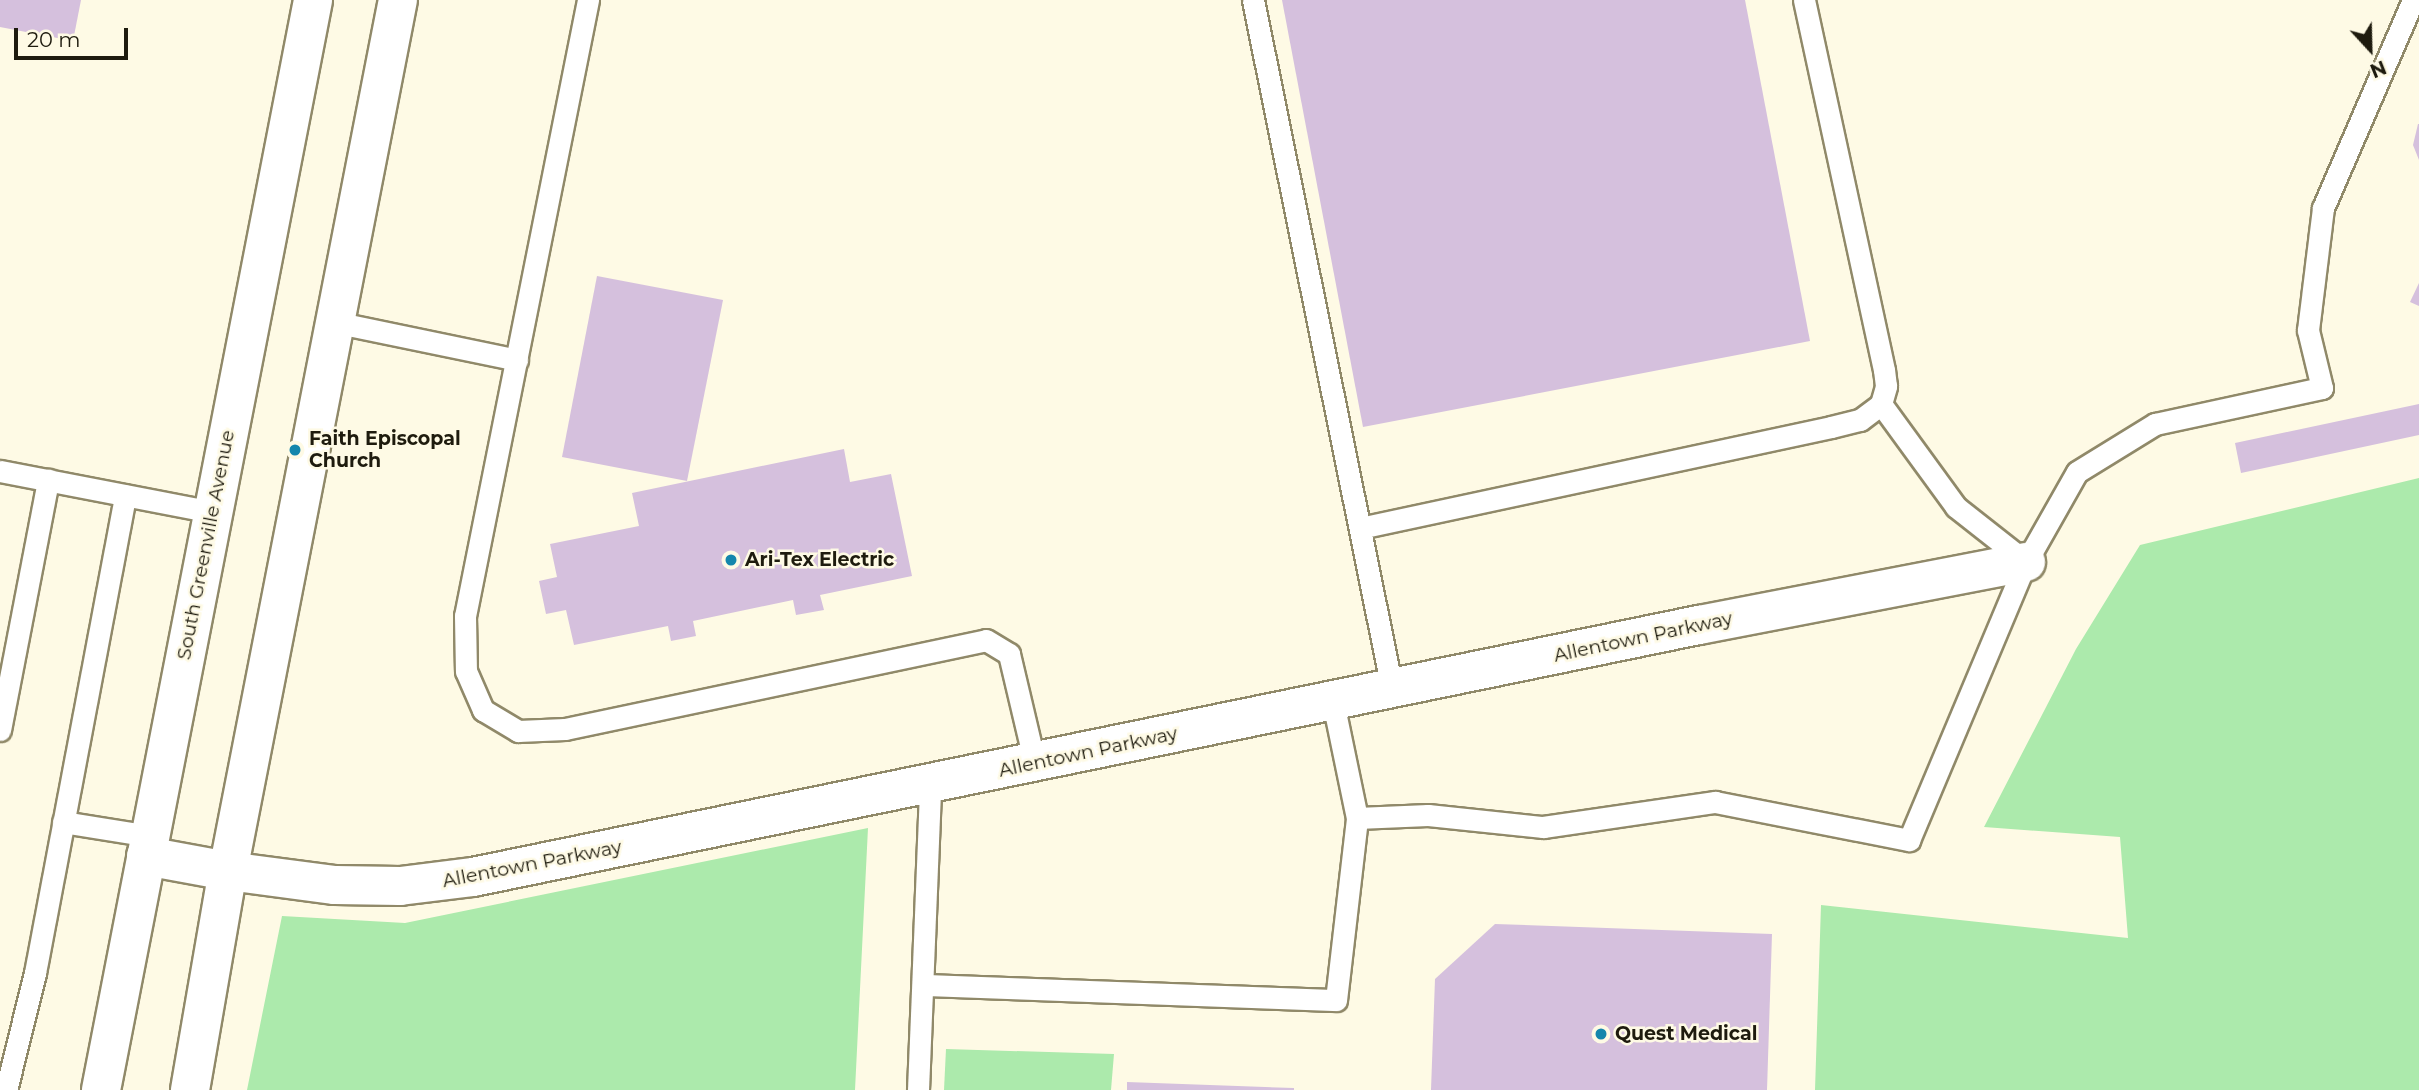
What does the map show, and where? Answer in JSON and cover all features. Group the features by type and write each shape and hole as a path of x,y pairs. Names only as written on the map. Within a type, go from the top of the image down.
{"main road":[{"name":"South Greenville Avenue","path":"101,1090 313,0"},
{"path":"190,1090 228,871 398,0"},
{"name":"Allentown Parkway","path":"148,846 228,871 335,885 400,886 438,882 1035,764 1699,625 2026,562"}],"lane":[{"path":"588,0 465,616 466,671 483,710 518,731 565,729 986,640 1009,654 1035,764"},
{"path":"1253,0 1392,689"},
{"path":"1360,528 1831,427 1860,420 1881,404 1885,386 1884,370 1804,0"},
{"path":"1357,818 1428,814 1542,827 1715,802 1909,840 2026,562 2077,472 2155,424 2322,388 2308,330 2323,208 2413,0"},
{"path":"334,322 517,360"},
{"path":"1881,404 1956,507 2026,562"},
{"path":"0,471 212,512"},
{"path":"0,730 48,480"},
{"path":"6,1090 35,973 125,495"},
{"path":"923,985 1336,1000 1357,818 1333,702"},
{"path":"918,1090 930,785"},
{"path":"63,822 148,846"}],"green space":[{"path":"2419,478 2419,1090 1815,1090 1821,905 2128,938 2120,837 1984,827 2076,649 2140,545"},
{"path":"868,828 855,1090 247,1090 282,916 405,923"},
{"path":"946,1049 1114,1054 1111,1090 944,1090"}],"building":[{"path":"0,0 81,0 73,41 0,27"},
{"path":"1282,0 1745,0 1810,341 1363,427"},
{"path":"2419,124 2419,160 2413,145"},
{"path":"597,276 723,300 687,481 562,457"},
{"path":"2419,283 2419,306 2410,302"},
{"path":"2419,404 2419,435 2241,473 2235,443"},
{"name":"Ari-Tex Electric","path":"844,449 850,482 891,474 912,576 820,595 824,610 796,615 793,600 693,621 696,636 671,641 668,626 574,645 566,610 546,614 539,581 557,577 550,544 639,526 632,493"},
{"name":"Quest Medical","path":"1495,924 1772,934 1767,1090 1431,1090 1435,979"},
{"path":"1127,1082 1294,1088 1294,1090 1127,1090"}],"place":[{"name":"Faith Episcopal Church","path":"295,450"},
{"name":"Ari-Tex Electric","path":"731,560"},
{"name":"Quest Medical","path":"1601,1034"}]}
